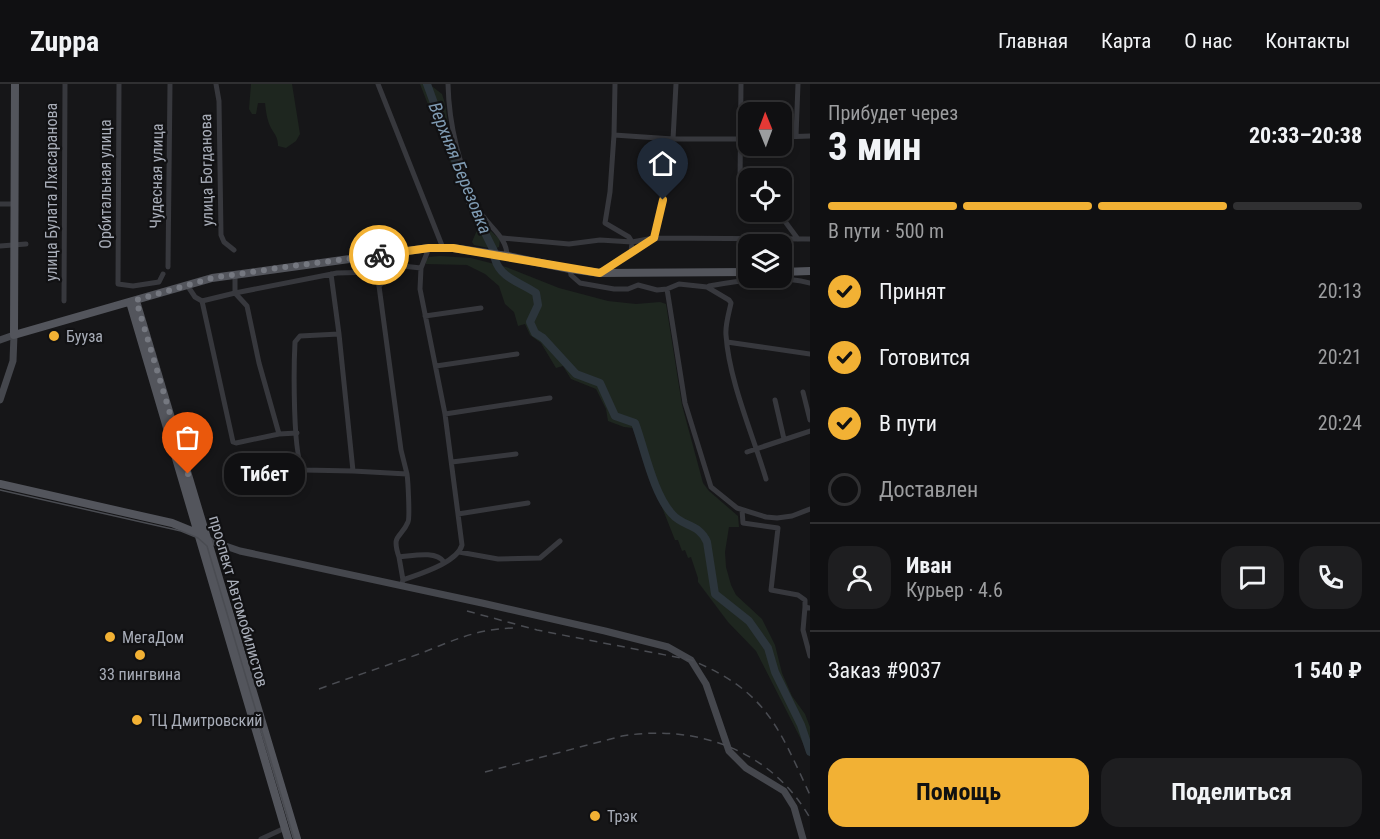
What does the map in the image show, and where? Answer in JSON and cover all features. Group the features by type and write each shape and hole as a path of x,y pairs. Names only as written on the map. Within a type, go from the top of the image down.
{"main road":[{"path":"15,84 14,335 187,285 235,274 373,256 389,260 429,248 507,256 600,273 738,272"},
{"path":"792,272 810,272"},
{"name":"проспект Автомобилистов","path":"133,301 197,533 288,839"},
{"name":"проспект Автомобилистов","path":"133,301 208,540 297,839"},
{"path":"0,484 172,523 208,540"}],"street":[{"name":"улица Булата Лхасаранова","path":"64,301 65,84"},
{"name":"Орбитальная улица","path":"119,84 118,284 133,286 159,282 163,274"},
{"name":"Чудесная улица","path":"168,267 170,84"},
{"name":"улица Богданова","path":"216,84 219,101 221,235 224,242 234,250"},
{"path":"378,84 443,248"},
{"path":"448,84 452,135 479,210 502,238 507,247 507,256"},
{"path":"615,84 610,192 605,224 629,237 632,242 630,253"},
{"path":"600,273 654,238 667,180 673,139 676,84"},
{"path":"741,84 742,102"},
{"path":"796,136 798,84"},
{"path":"614,135 673,139 738,139"},
{"path":"792,136 810,136"},
{"path":"0,204 15,204"},
{"path":"785,222 798,239"},
{"path":"502,238 569,244 600,240 632,242 654,238 810,238"},
{"path":"0,246 26,244"},
{"path":"402,583 444,562 459,552 462,545 445,414 420,289 422,268 429,248"},
{"path":"373,256 379,286 400,450 407,474 409,520 396,538 402,583"},
{"path":"389,260 422,268"},
{"path":"187,285 195,297 202,301 331,274 376,272 389,260"},
{"path":"379,286 391,275 389,260"},
{"path":"570,269 571,275 580,283 614,289 628,289 638,285 652,290 668,289 679,284 707,287 744,280 777,279 810,283"},
{"path":"235,274 235,293 247,306 256,353 279,434"},
{"path":"331,274 353,471"},
{"path":"707,287 725,296 730,303 725,334 739,394 766,479"},
{"path":"668,289 686,403 711,487 742,510 777,518 792,516 810,509"},
{"path":"202,301 233,442 297,433"},
{"path":"425,316 481,308"},
{"path":"339,334 300,336 295,342 294,376 300,468 303,470 407,474"},
{"path":"0,340 14,335 13,361 0,400"},
{"path":"727,342 810,354"},
{"path":"436,366 517,354"},
{"path":"803,392 810,420"},
{"path":"445,414 550,398"},
{"path":"775,400 784,439"},
{"path":"747,452 810,431"},
{"path":"452,462 516,454"},
{"path":"458,514 528,503"},
{"path":"742,510 743,523 778,528 771,590 798,595 805,600 808,608 803,630 810,656"},
{"path":"208,540 240,551 402,583 668,647 691,660 706,684 729,751 746,768 784,791 794,807 803,839"},
{"path":"459,552 498,559 540,558 560,541"},
{"path":"399,557 435,555 441,557 444,562"},
{"path":"261,839 285,828"}],"shaded area":[{"path":"251,84 292,84 300,134 296,141 286,148 278,146 266,113 265,103 258,103 256,114 252,114 249,109"},
{"path":"420,84 429,84 442,94 450,135 463,177 475,207 491,231 500,239 499,247 494,249 474,245 472,242 477,230"},
{"path":"429,257 471,258 506,267 559,288 608,301 666,304 682,405 703,483 738,516 739,527 729,527 725,552 731,585 736,595 762,619 775,645 782,673 810,727 810,757 756,651 728,622 698,582 691,557 688,558 685,550 682,551 678,540 675,540 633,428 608,421 606,409 596,389 571,379 563,366 556,368 541,343 530,335 525,324 518,326 514,312 505,304 499,286 485,274 467,265 426,264"}],"waterway":[{"name":"Верхняя Березовка","path":"427,84 472,207 494,251"},
{"path":"495,259 506,275 536,293 538,305 530,322 535,333 543,338 576,374 600,383 615,416 635,423 650,471 665,505 676,518 704,536 707,542 715,594 749,621 768,648 775,672 801,725 810,752"}],"tram line":[{"path":"0,490 181,531 198,538 207,546 294,839"}],"railway":[{"path":"467,611 537,630 691,660 716,672 737,684 767,713 788,749 810,795"},
{"path":"319,689 463,637 486,631 513,628"},
{"path":"485,772 622,736 650,733 678,734 730,747 753,759 775,775 794,794 810,818"}],"way so far":[{"path":"188,474 136,300 212,278 379,255"}],"place":[{"name":"Бууза","path":"54,336"},
{"name":"Тибет","path":"188,474"},
{"name":"МегаДом","path":"110,637"},
{"name":"33 пингвина","path":"140,655"},
{"name":"ТЦ Дмитровский","path":"137,720"},
{"name":"Трэк","path":"595,816"}],"route":[{"path":"379,255 429,248 453,248 600,273 654,238 663,200"}]}
